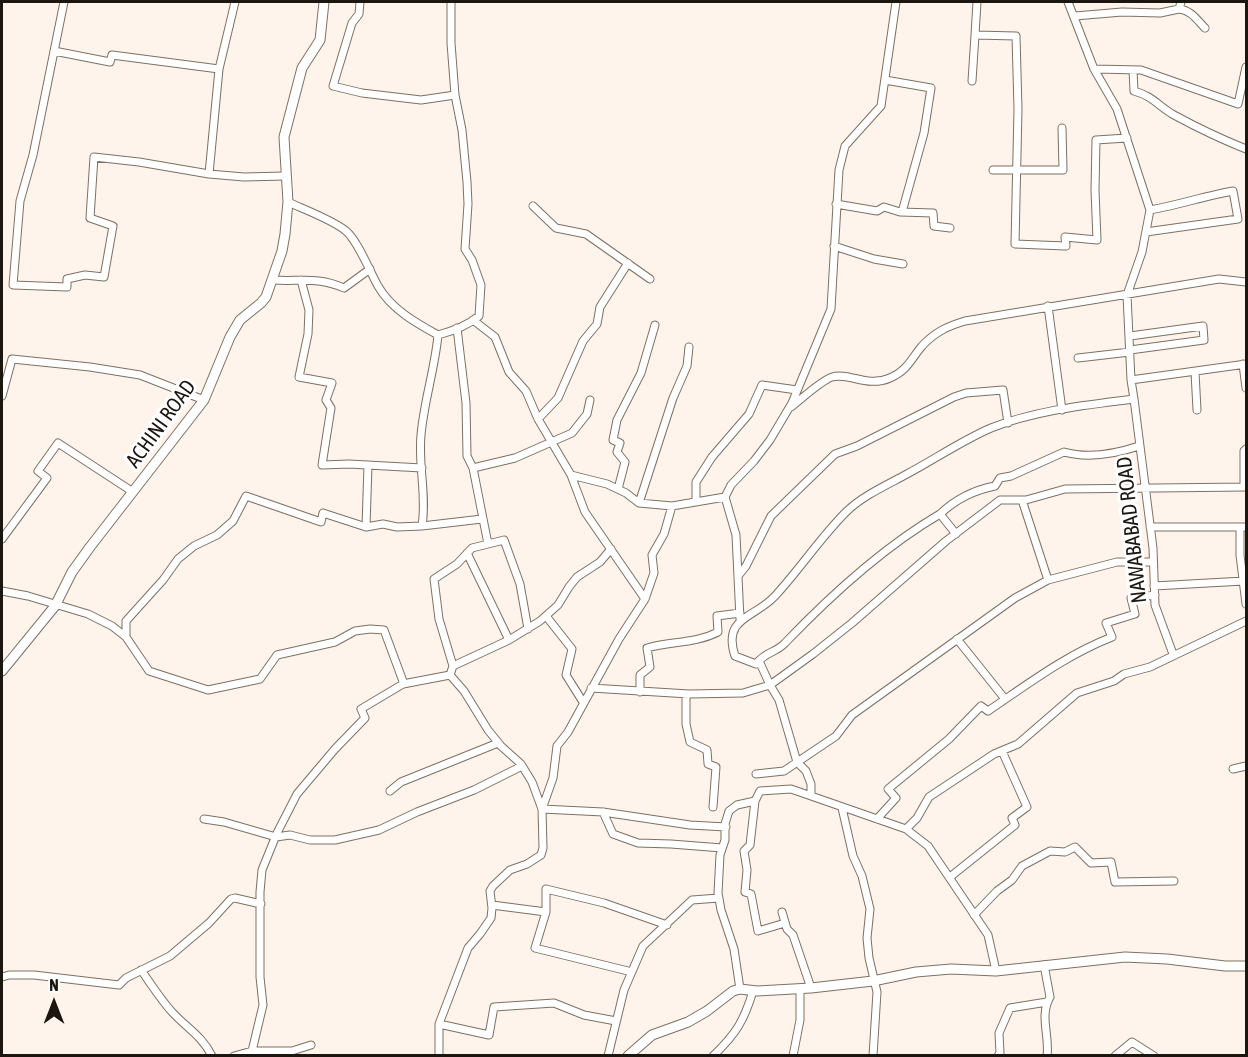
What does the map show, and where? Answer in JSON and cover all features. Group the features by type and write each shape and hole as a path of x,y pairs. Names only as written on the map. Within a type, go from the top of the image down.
{"main road":[{"name":"ACHINI ROAD","path":"2,671 55,606 72,572 90,547 204,400 230,337 240,320 261,303 273,280 282,251 288,202 284,137 302,68 320,40 324,2"},
{"path":"628,1056 652,1035 688,1022 733,991 740,989 753,991 800,989 873,981 916,972 951,969 996,971 1125,957 1246,966"}],"street":[{"path":"64,2 33,155 20,201 13,285 67,286 67,279 85,275 104,277 113,226 90,218 94,158 139,162 209,174 244,177 285,176"},
{"path":"209,174 219,69 235,2"},
{"path":"360,2 333,86 362,93 421,100 455,96"},
{"path":"438,335 479,316 481,285 472,260 465,249 467,182 462,130 455,96 451,2"},
{"path":"811,794 811,784 806,771 797,762 779,700 760,663 756,664 735,656 732,646 732,633 740,616 736,535 725,497 732,484 770,440 789,408 831,309 839,171 845,146 881,105 896,2"},
{"path":"972,81 977,2"},
{"path":"1068,2 1094,69 1117,109 1150,210 1142,252 1127,295 1131,380 1245,364 1246,388"},
{"path":"1075,16 1122,12 1160,13 1180,5 1205,28"},
{"path":"975,35 1016,36 1018,109 1015,244 1066,246 1065,237 1097,240 1096,140 1127,138"},
{"path":"54,51 110,62 112,55 219,69"},
{"path":"1094,69 1141,70 1238,104 1246,67"},
{"path":"1133,69 1134,91 1147,94 1171,113 1214,137 1246,149"},
{"path":"885,80 931,88 924,133 902,212"},
{"path":"993,170 1062,170 1062,128"},
{"path":"1146,232 1238,219 1233,191 1207,195 1150,210"},
{"path":"288,202 346,231 379,288 391,304 438,335"},
{"path":"836,204 877,211 884,207 902,212 933,213 934,226 950,228"},
{"path":"533,206 556,228 586,234 651,279"},
{"path":"834,246 874,259 903,264"},
{"path":"538,419 558,398 583,341 597,324 600,307 628,263"},
{"path":"273,280 310,279 344,288 370,269"},
{"path":"789,408 832,377 868,382 889,378 908,368 922,346 944,327 965,321 1219,279 1246,282"},
{"path":"300,280 309,310 308,334 299,377 332,383 326,400 331,408 322,465 349,464 422,468"},
{"path":"1048,306 1062,410"},
{"path":"473,320 495,337 509,372 526,391 538,419 571,475 585,512 645,599"},
{"path":"618,489 625,462 617,452 620,442 613,440 617,420 641,373 655,325"},
{"path":"1078,358 1204,340 1203,326 1130,336"},
{"path":"457,328 466,403 468,456 473,468 488,544"},
{"path":"422,526 424,511 422,468 419,460 421,431 438,335"},
{"path":"639,502 673,398 687,366 689,346"},
{"path":"2,396 12,358 140,375 204,400"},
{"path":"1195,372 1197,410"},
{"name":"NAWABABAD ROAD","path":"1131,380 1150,527 1155,605 1173,654"},
{"path":"696,502 696,482 712,457 748,414 762,385 797,390"},
{"path":"738,576 746,566 771,516 835,454 857,446 922,412 966,393 1003,390 1008,423"},
{"path":"640,692 640,675 650,667 647,648 663,643 688,642 705,638 718,632 717,616 740,616 761,609 775,597 847,511 875,492 992,428 1040,414 1134,399"},
{"path":"473,468 515,458 572,433 587,414 590,400"},
{"path":"2,539 47,478 38,471 58,443 133,492"},
{"path":"756,664 763,655 783,645 798,628 879,555 909,531 940,514 951,504 979,489 995,486 1000,478 1011,476 1064,452 1076,455 1116,454 1139,446"},
{"path":"591,688 686,694 743,693 770,685 852,623 956,534 1000,500 1022,500 1065,489 1245,487 1244,451 1246,448"},
{"path":"366,527 368,465"},
{"path":"571,475 608,484 639,502 672,506 725,497"},
{"path":"126,637 126,621 164,580 178,559 233,521 246,496 321,522 323,513 366,527 383,524 397,527 422,526 482,519"},
{"path":"1022,500 1048,580"},
{"path":"542,808 553,778 557,746 568,732 619,639 645,599 654,573 652,555 664,534 672,506"},
{"path":"940,514 956,534"},
{"path":"1150,527 1243,527 1240,555 1246,604"},
{"path":"450,675 453,666 440,620 434,579 457,564 472,548 504,540 520,584 528,629"},
{"path":"453,666 509,640 546,616 558,605 568,587 600,562 611,549"},
{"path":"468,553 509,640"},
{"path":"756,774 784,771 836,736 852,715 957,639 1015,598 1048,580 1117,562 1153,562"},
{"path":"1154,586 1244,580"},
{"path":"2,591 28,596 87,614 112,626 126,637 149,671 208,690 260,679 277,655 335,642 355,631 370,629 384,630 404,684"},
{"path":"877,819 896,798 888,789 949,739 981,706 988,711 1047,670 1084,648 1112,637 1106,623 1135,614 1131,598 1155,595"},
{"path":"546,616 572,649 566,675 583,702"},
{"path":"906,829 917,818 929,797 1002,751 1018,744 1077,693 1114,681 1124,674 1150,667 1246,621"},
{"path":"957,639 1005,699"},
{"path":"252,1051 263,1005 260,977 262,870 297,794 365,718 361,709 404,684 450,675"},
{"path":"439,1056 439,1024 468,948 491,918 490,891 510,870 527,864 541,855 543,848 542,808 532,782 522,766 498,743 464,691 450,675"},
{"path":"686,694 686,724 690,742 707,750 708,764 716,767 713,807"},
{"path":"390,790 401,782 498,743"},
{"path":"950,877 1015,825 1012,818 1027,807 1002,751"},
{"path":"204,819 224,822 276,837 290,835 310,840 335,840 379,831 417,812 474,790 522,766"},
{"path":"1233,769 1246,766"},
{"path":"785,923 758,931 751,894 745,892 747,870 744,851 750,845 755,801 760,791 791,789 811,794 842,808 906,829 928,846 988,935 996,971"},
{"path":"740,989 734,949 719,898 720,855 729,811 736,805 755,801"},
{"path":"542,808 603,812 690,825 726,827"},
{"path":"842,808 853,856 862,876 870,909 867,938 873,981 877,992 873,1056"},
{"path":"603,812 613,834 638,843 723,848"},
{"path":"974,915 997,891 1012,880 1022,866 1050,851 1065,852 1075,848 1091,863 1111,862 1115,882 1174,881"},
{"path":"632,972 535,948 546,912 546,889 604,903 667,925"},
{"path":"608,1056 624,990 643,946 692,900 719,898"},
{"path":"2,976 34,975 119,985 126,978 170,956 209,923 231,899 261,904"},
{"path":"492,905 546,912"},
{"path":"782,912 787,929 793,935 811,988"},
{"path":"1044,965 1050,997 1045,1006 1045,1027 1049,1042 1047,1056"},
{"path":"141,970 172,1011 188,1028 205,1041 212,1056"},
{"path":"793,1056 800,1020 800,989"},
{"path":"713,1056 730,1040 740,1026 753,991"},
{"path":"998,1056 1000,1053 999,1033 1010,1008 1047,1002"},
{"path":"439,1024 489,1035 494,1007 554,1003 584,1015 616,1021"},
{"path":"1115,1056 1132,1042 1154,1056"},
{"path":"234,1056 252,1051 292,1051 311,1045"}]}
